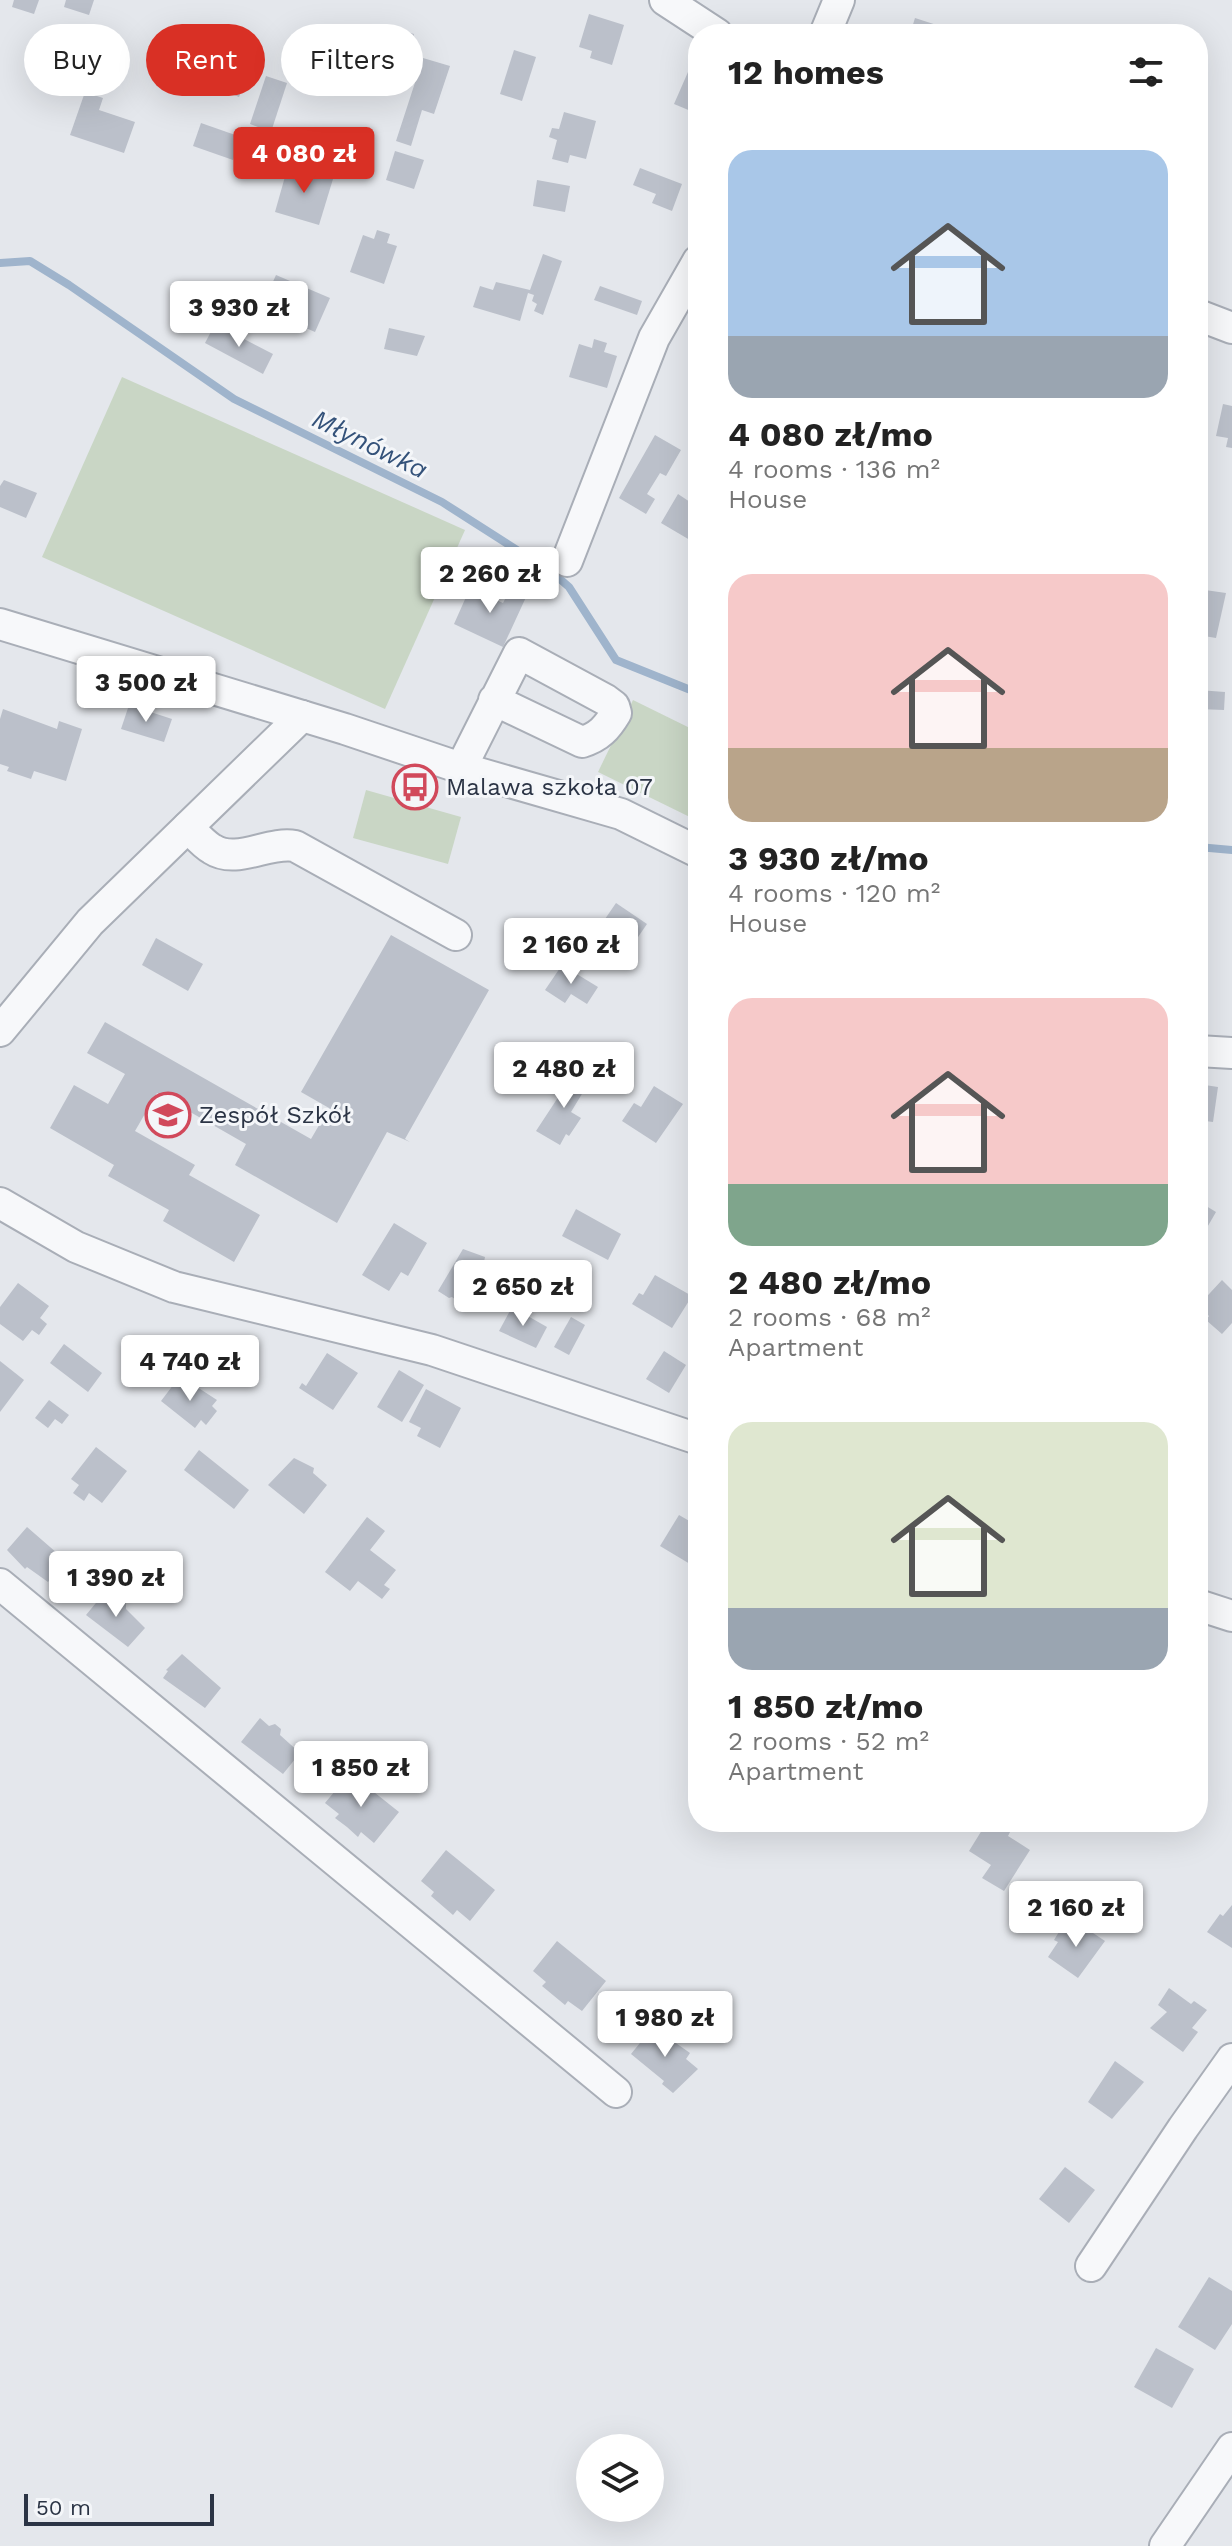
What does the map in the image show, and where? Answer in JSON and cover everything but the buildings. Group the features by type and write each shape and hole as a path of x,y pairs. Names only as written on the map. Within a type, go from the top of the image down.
{"street":[{"path":"665,0 702,24"},
{"path":"829,24 839,0"},
{"path":"567,561 654,338 688,278"},
{"path":"1208,319 1232,328"},
{"path":"0,624 461,768 621,814 688,847"},
{"path":"461,768 494,700 519,653 606,700 614,706 616,713 595,738 582,742 494,700"},
{"path":"0,1031 90,922 302,716"},
{"path":"188,827 211,849 220,853 241,853 275,844 295,846 456,935"},
{"path":"1208,1052 1232,1053"},
{"path":"0,1203 76,1247 174,1287 432,1350 688,1436"},
{"path":"0,1584 616,2092"},
{"path":"1208,1608 1232,1616"},
{"path":"1091,2266 1232,2059"},
{"path":"1165,2546 1232,2448"}],"green space":[{"path":"122,377 465,530 385,709 42,557"},
{"path":"633,700 688,727 688,816 598,772"},
{"path":"366,790 461,817 448,864 353,838"}],"waterway":[{"name":"Młynówka","path":"0,263 30,261 234,399 442,502 553,573 569,587 616,660 688,689"},
{"name":"Młynówka","path":"1208,848 1232,850"}],"place":[{"name":"Malawa szkoła 07","path":"415,787"},
{"name":"Zespół Szkół","path":"168,1115"}]}
